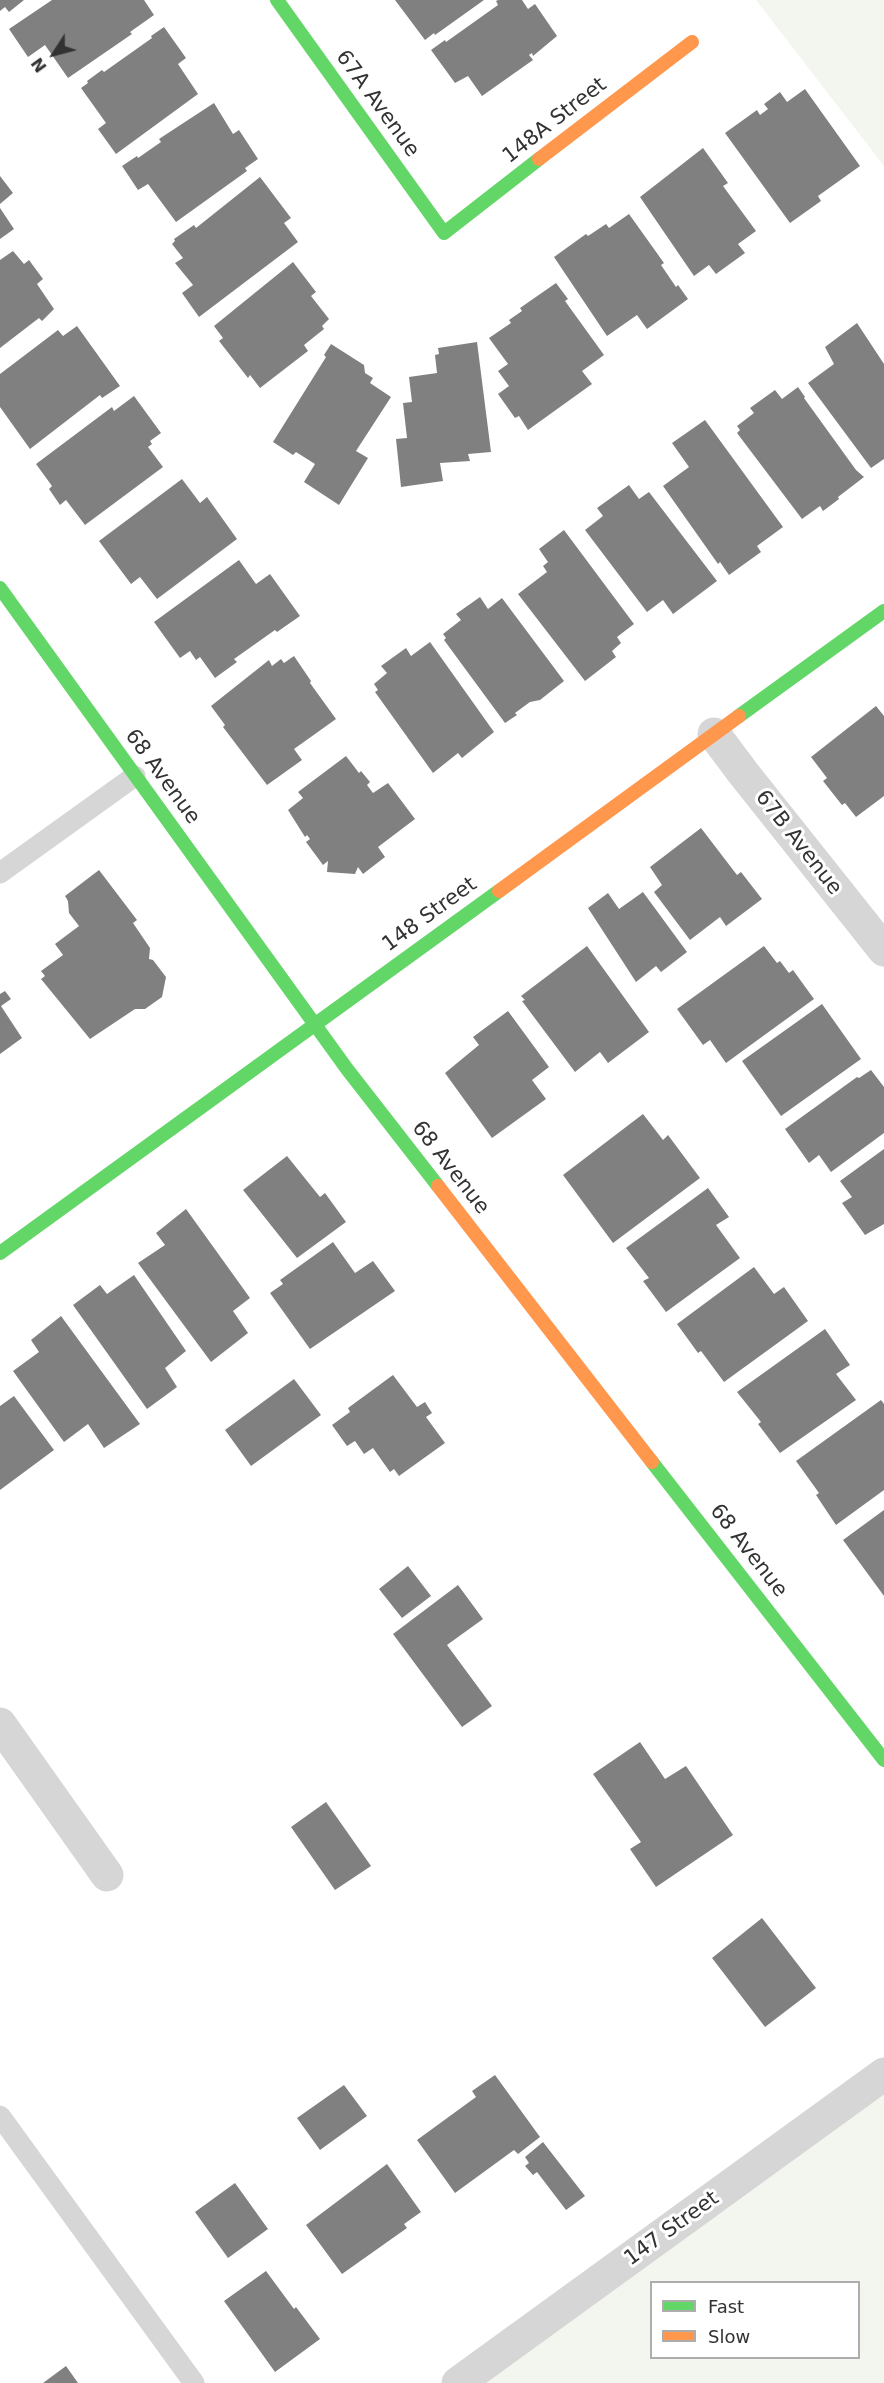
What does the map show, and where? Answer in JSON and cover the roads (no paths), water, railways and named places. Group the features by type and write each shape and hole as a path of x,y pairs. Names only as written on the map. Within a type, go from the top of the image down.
{"street":[{"name":"67A Avenue","path":"277,0 444,233"},
{"name":"148A Street","path":"444,233 692,42"},
{"name":"68 Avenue","path":"0,588 314,1026 884,1760"},
{"name":"148 Street","path":"0,1252 884,611"},
{"name":"67B Avenue","path":"714,734 884,950"},
{"path":"0,1724 106,1875"},
{"name":"147 Street","path":"458,2383 884,2074"}],"lane":[{"path":"0,873 135,776"},
{"path":"0,2116 194,2383"}]}
